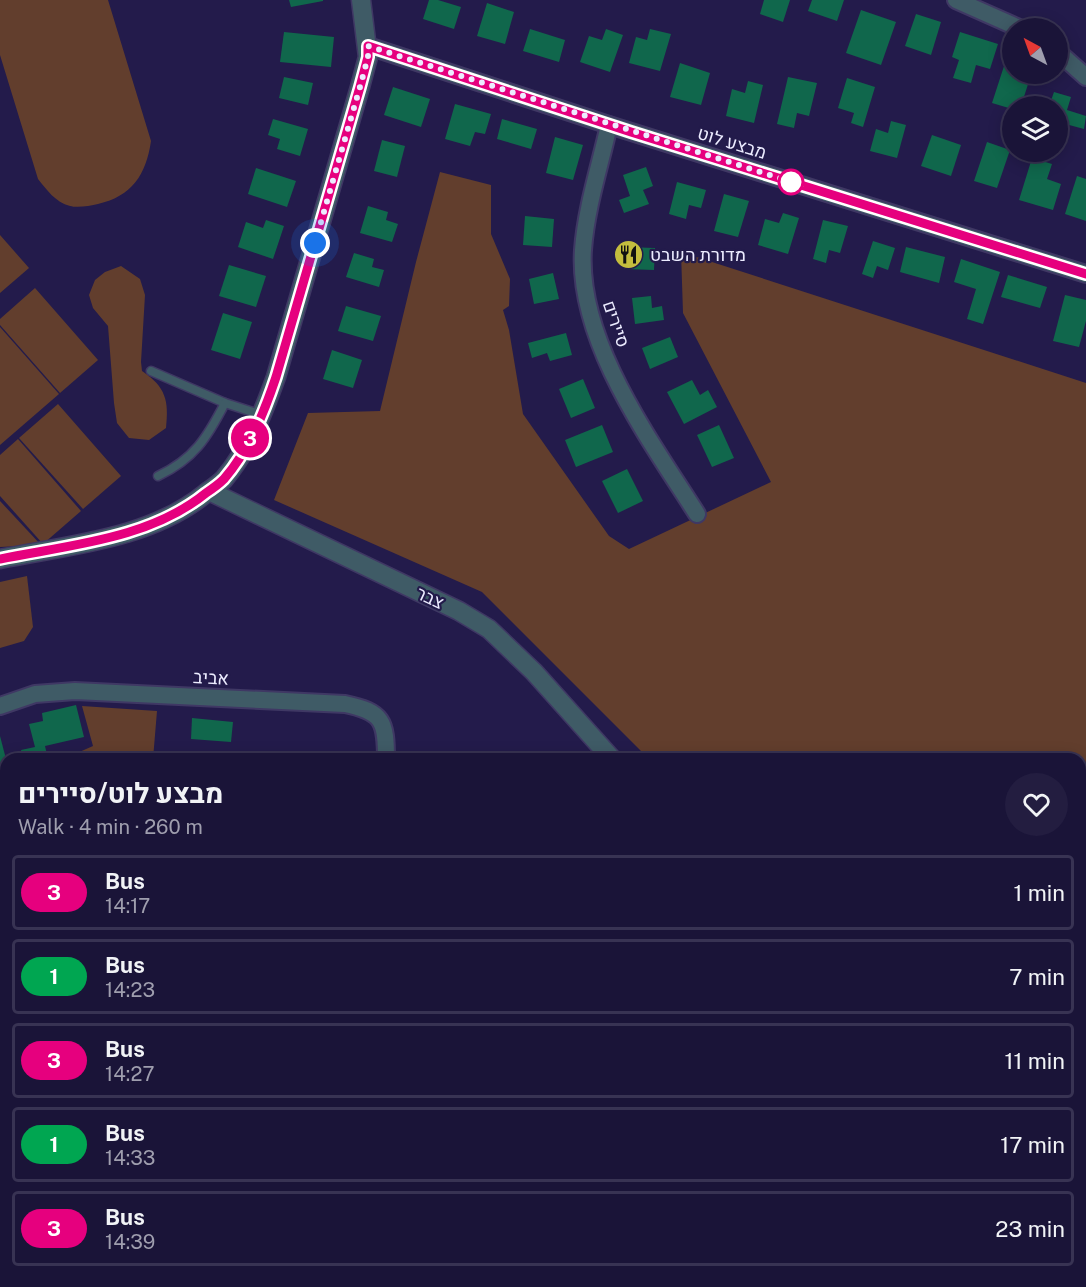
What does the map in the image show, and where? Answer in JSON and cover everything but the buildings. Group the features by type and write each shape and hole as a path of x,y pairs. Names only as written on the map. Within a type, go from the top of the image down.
{"street":[{"path":"0,559 124,534 160,522 194,503 223,480 244,449 262,415 276,377 368,57 361,0"},
{"path":"956,0 1002,20"},
{"name":"מבצע לוט","path":"368,46 609,125 1086,274"},
{"path":"1068,61 1086,77"},
{"name":"סיירים","path":"609,125 585,239 584,289 595,332 618,382 646,434 697,514"},
{"name":"צבר","path":"209,491 459,611 489,629 534,672 607,753"},
{"name":"אביב","path":"0,706 35,694 75,690 345,704 366,709 377,716 384,725 386,753"}],"lane":[{"path":"151,370 225,403 262,415"},
{"path":"158,477 177,467 196,450 210,431 225,403"}],"shaded area":[{"path":"0,0 108,0 151,141 141,174 120,196 95,205 70,206 56,199 38,179 0,55"},
{"path":"440,172 491,185 491,234 510,279 509,306 503,310 509,330 523,414 609,536 629,549 771,482 683,313 681,252 1086,383 1086,753 643,753 482,592 274,500 308,413 380,411"},
{"path":"0,235 29,268 0,293"},
{"path":"121,266 140,279 145,295 142,371 161,389 166,402 166,428 149,440 129,438 117,423 108,326 93,308 89,295 95,280 105,272"},
{"path":"35,288 98,360 60,393 0,325 0,319"},
{"path":"0,327 59,394 0,445"},
{"path":"58,404 121,476 83,509 19,438"},
{"path":"18,439 81,511 43,544 0,496 0,455"},
{"path":"0,501 41,545 0,547"},
{"path":"27,576 33,627 24,641 0,648 0,582"},
{"path":"82,706 157,711 154,753 77,753 93,746"}],"bus line":[{"name":"3","path":"0,559 124,534 160,522 194,503 223,480 244,449 262,415 276,377 360,87 368,57 368,46 631,132 1086,274"}],"place":[{"name":"מדורת השבט","path":"629,255"}],"route":[{"path":"315,243 360,87 368,57 368,46 801,185 791,182"}]}
